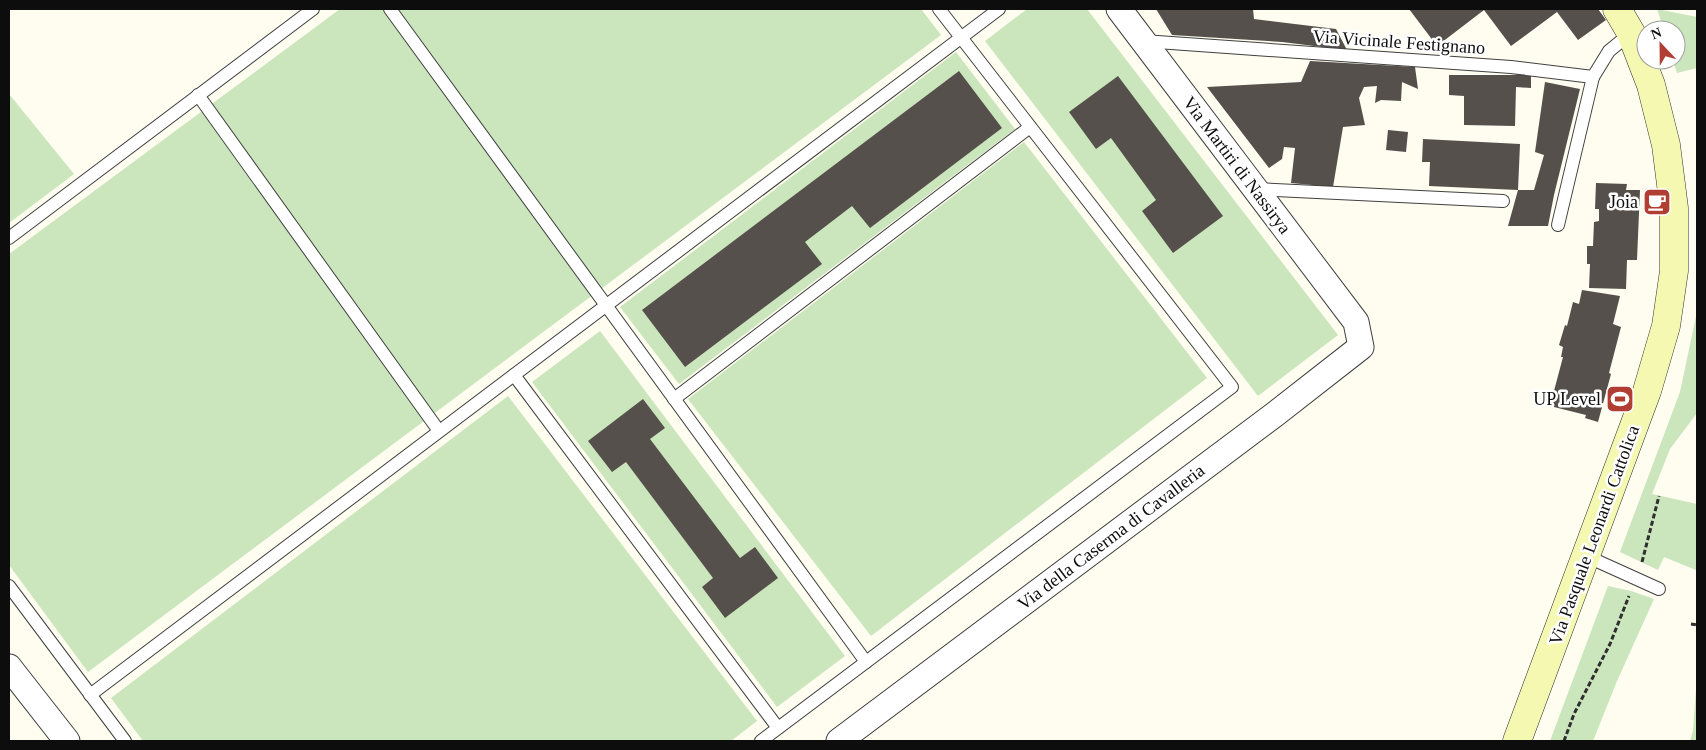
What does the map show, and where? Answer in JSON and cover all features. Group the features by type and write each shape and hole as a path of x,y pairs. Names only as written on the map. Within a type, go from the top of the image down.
{"street":[{"name":"Via Martiri di Nassirya","path":"1119,9 1356,322"},
{"name":"Via Pasquale Leonardi Cattolica","path":"1517,741 1647,391 1666,326 1674,271 1674,208 1666,145 1651,85 1631,33 1618,9"},
{"name":"Via della Caserma di Cavalleria","path":"839,741 1331,372 1361,347 1356,322"},
{"path":"9,667 67,741"}],"lane":[{"path":"9,238 314,9"},
{"path":"390,9 866,662"},
{"path":"761,741 1232,388 939,9"},
{"path":"90,695 999,9"},
{"path":"1558,225 1593,77 1610,51 1631,33"},
{"name":"Via Vicinale Festignano","path":"1143,41 1511,67 1593,77"},
{"path":"198,96 439,432"},
{"path":"674,399 1030,127"},
{"path":"1255,189 1503,201"},
{"path":"514,375 778,728"},
{"path":"1586,556 1659,588"},
{"path":"9,586 125,741"}],"path":[{"path":"1642,562 1659,496"},
{"path":"1564,741 1574,714 1610,644 1631,592"},
{"path":"1691,624 1697,624"}],"green space":[{"path":"340,9 921,9 941,35 88,672 9,565 9,254"},
{"path":"1027,9 1087,9 1338,335 1258,396 985,41"},
{"path":"1657,9 1697,17 1697,68 1677,73 1676,70 1686,70 1686,20 1661,20"},
{"path":"956,52 1015,129 679,384 620,307"},
{"path":"9,94 74,174 9,223"},
{"path":"1024,142 1207,378 871,636 688,399"},
{"path":"1697,303 1697,413 1670,449 1652,494 1697,504 1697,578 1696,570 1664,557 1658,570 1620,552 1680,392"},
{"path":"600,331 845,656 777,707 532,382"},
{"path":"508,396 757,721 731,741 143,741 111,698"},
{"path":"1608,586 1654,599 1617,681 1593,741 1550,741"},
{"path":"1697,675 1697,741 1690,741 1693,730"}],"building":[{"path":"1156,9 1253,9 1254,19 1336,29 1347,50 1282,42 1172,35"},
{"path":"1409,9 1598,9 1606,20 1578,40 1557,12 1511,46 1484,10 1437,46"},
{"path":"1310,61 1415,67 1418,89 1402,82 1401,101 1381,100 1375,103 1377,86 1364,87 1359,98 1365,125 1343,127 1333,187 1291,183 1295,148 1284,147 1282,159 1269,168 1207,87 1301,82"},
{"path":"959,71 1002,128 870,228 852,206 805,242 822,264 685,367 642,310"},
{"path":"1449,75 1531,75 1531,88 1516,87 1515,126 1464,125 1464,96 1449,95"},
{"path":"1118,76 1223,216 1173,253 1142,211 1156,200 1111,138 1096,149 1069,112"},
{"path":"1545,82 1580,89 1548,226 1508,226 1518,190 1534,190 1544,155 1535,152"},
{"path":"1388,130 1408,132 1406,152 1386,150"},
{"path":"1423,139 1520,144 1518,190 1429,186 1430,162 1422,162"},
{"path":"1596,183 1627,184 1626,190 1640,190 1637,260 1627,260 1626,289 1589,288 1590,264 1587,264 1587,246 1593,246 1594,222 1599,221 1599,209 1595,209"},
{"path":"1582,290 1620,296 1613,324 1621,327 1598,422 1585,418 1586,415 1550,406 1563,357 1561,357 1563,347 1559,345 1565,325 1567,326 1573,302 1579,304"},
{"path":"643,399 665,428 650,439 740,558 755,547 778,578 725,618 702,587 713,578 626,462 612,472 588,441"}],"place":[{"name":"Joia","path":"1657,202"},
{"name":"UP Level","path":"1620,399"}]}
